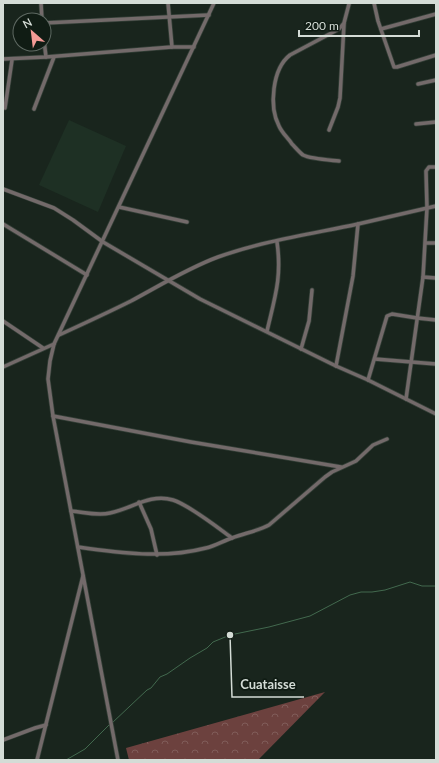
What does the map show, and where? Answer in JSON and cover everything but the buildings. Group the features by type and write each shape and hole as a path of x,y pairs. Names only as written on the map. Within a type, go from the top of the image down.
{"street":[{"path":"168,3 168,17 172,47"},
{"path":"118,760 53,416 48,379 50,361 58,335 214,3"},
{"path":"329,130 340,98 344,23 349,4 354,3"},
{"path":"374,3 394,67 436,55"},
{"path":"381,29 436,14"},
{"path":"52,23 209,15"},
{"path":"339,161 307,156 300,153 277,123 274,113 274,86 280,66 284,59 338,30 344,23"},
{"path":"3,60 172,47 194,47"},
{"path":"45,52 46,57"},
{"path":"34,109 54,57"},
{"path":"5,108 12,60"},
{"path":"418,84 436,80"},
{"path":"416,124 436,122"},
{"path":"406,399 423,277 426,243 426,170 429,167 436,167"},
{"path":"3,189 54,208 103,242 200,299 436,414"},
{"path":"58,335 127,303 202,264 234,252 436,206"},
{"path":"119,207 186,222"},
{"path":"3,224 87,275"},
{"path":"336,366 353,276 358,224"},
{"path":"267,331 278,287 279,269 277,242"},
{"path":"426,243 436,243"},
{"path":"423,277 436,278"},
{"path":"301,349 309,321 312,290"},
{"path":"368,380 387,316 392,314 436,320"},
{"path":"3,321 43,348"},
{"path":"3,367 54,344"},
{"path":"375,359 436,364"},
{"path":"53,416 342,467"},
{"path":"78,547 113,552 157,555 195,551 208,548 232,538 260,530 270,524 325,477 356,461 373,446 387,439"},
{"path":"71,511 96,514 109,513 139,502 162,498 172,499 232,538"},
{"path":"139,502 151,529 157,555"},
{"path":"37,760 83,575"},
{"path":"3,740 35,728 46,726"}],"shaded area":[{"path":"69,120 126,146 98,212 39,185"}],"green space":[{"path":"325,692 258,760 129,760 126,748"}],"waterway":[{"path":"112,723 151,688 160,677 207,648 213,642 230,635 269,627 310,616 350,595 361,592 385,590 410,582 422,586 436,586"},
{"path":"66,760 85,749 109,725"}],"place":[{"name":"Cuataisse","path":"230,635"}]}
